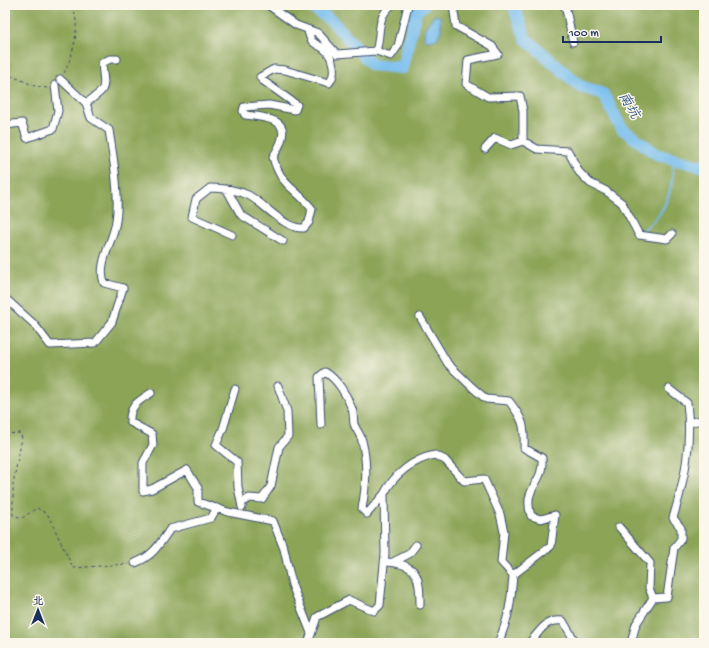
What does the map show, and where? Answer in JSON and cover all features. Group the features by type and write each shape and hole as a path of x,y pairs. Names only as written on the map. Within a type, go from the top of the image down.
{"street":[{"path":"132,5 146,5"},
{"path":"268,5 296,25 318,34 337,54 375,51 391,56 398,46 408,5"},
{"path":"375,51 378,43 378,29 384,11 392,5"},
{"path":"565,5 572,42"},
{"path":"452,7 456,26 492,46 498,54 468,60 466,84 488,97 520,96 523,111 523,141"},
{"path":"232,236 192,217 196,199 210,188 238,191 248,195 289,225 304,228 308,222 312,209 286,185 277,172 273,157 285,135 283,128 277,122 264,117 245,115 243,111 244,108 269,105 295,110 297,105 292,100 262,80 260,77 274,69 285,70 329,83 332,79 334,70 331,59 325,49 313,42 308,30"},
{"path":"86,103 101,92 105,83 102,63 110,59 117,59"},
{"path":"6,298 34,324 50,345 95,343 112,322 124,288 104,283 101,274 115,228 117,201 114,163 109,130 92,118 86,103 57,82"},
{"path":"5,124 22,123 27,138 53,129 58,111 57,82"},
{"path":"485,148 495,138 511,145 523,141 537,149 568,151 579,172 590,183 606,191 622,203 639,235 666,239 672,234"},
{"path":"227,190 241,214 283,241"},
{"path":"420,317 448,364 473,388 486,399 509,401 519,413 525,426 524,448 542,458 543,468 540,477 529,493 527,505 530,516 541,519 555,515 551,546 513,576"},
{"path":"321,425 319,377 325,372 333,377 341,388 352,410 354,424 362,439 366,469 366,489 362,509 367,514 384,494 390,481 420,458 435,455 445,460 464,481 484,479 500,514 504,532 501,562 513,576 511,604 507,622 498,643"},
{"path":"242,503 249,498 262,499 271,486 279,447 288,436 287,411 278,386"},
{"path":"235,389 223,429 216,445 237,462 238,487 243,514"},
{"path":"653,598 667,597 674,548 681,539 681,528 673,518 687,462 689,423 687,403 669,389"},
{"path":"151,393 133,405 130,414 130,422 152,434 153,445 143,463 143,492 152,489 187,470 198,488 198,502 273,521 284,549 292,585 311,634"},
{"path":"689,423 704,419"},
{"path":"308,643 317,618 349,600 374,610 380,605 384,562 384,494"},
{"path":"135,563 148,558 170,529 211,518 217,508"},
{"path":"619,526 650,563 649,588 653,598"},
{"path":"393,562 409,554 416,545"},
{"path":"384,562 398,562 410,567 420,581 420,605"},
{"path":"631,643 636,624 653,598"},
{"path":"529,643 546,623 552,620 563,621 576,643"}],"path":[{"path":"5,72 35,86 47,88 57,82 70,56 75,35 76,14 72,5"},
{"path":"5,434 20,433 22,438 13,484 13,515 22,518 37,508 48,515 73,568 135,563"}],"green space":[{"path":"5,5 704,5 704,643 5,643"}],"water":[{"path":"434,16 440,16 441,30 437,39 427,41 424,37 425,28"}],"waterway":[{"name":"南坑","path":"308,5 332,21 372,65 402,68 416,11 424,5"},
{"name":"南坑","path":"513,5 526,39 580,86 603,94 622,129 658,155 704,167"},
{"path":"642,232 661,211 668,197 672,181 673,158"}]}
